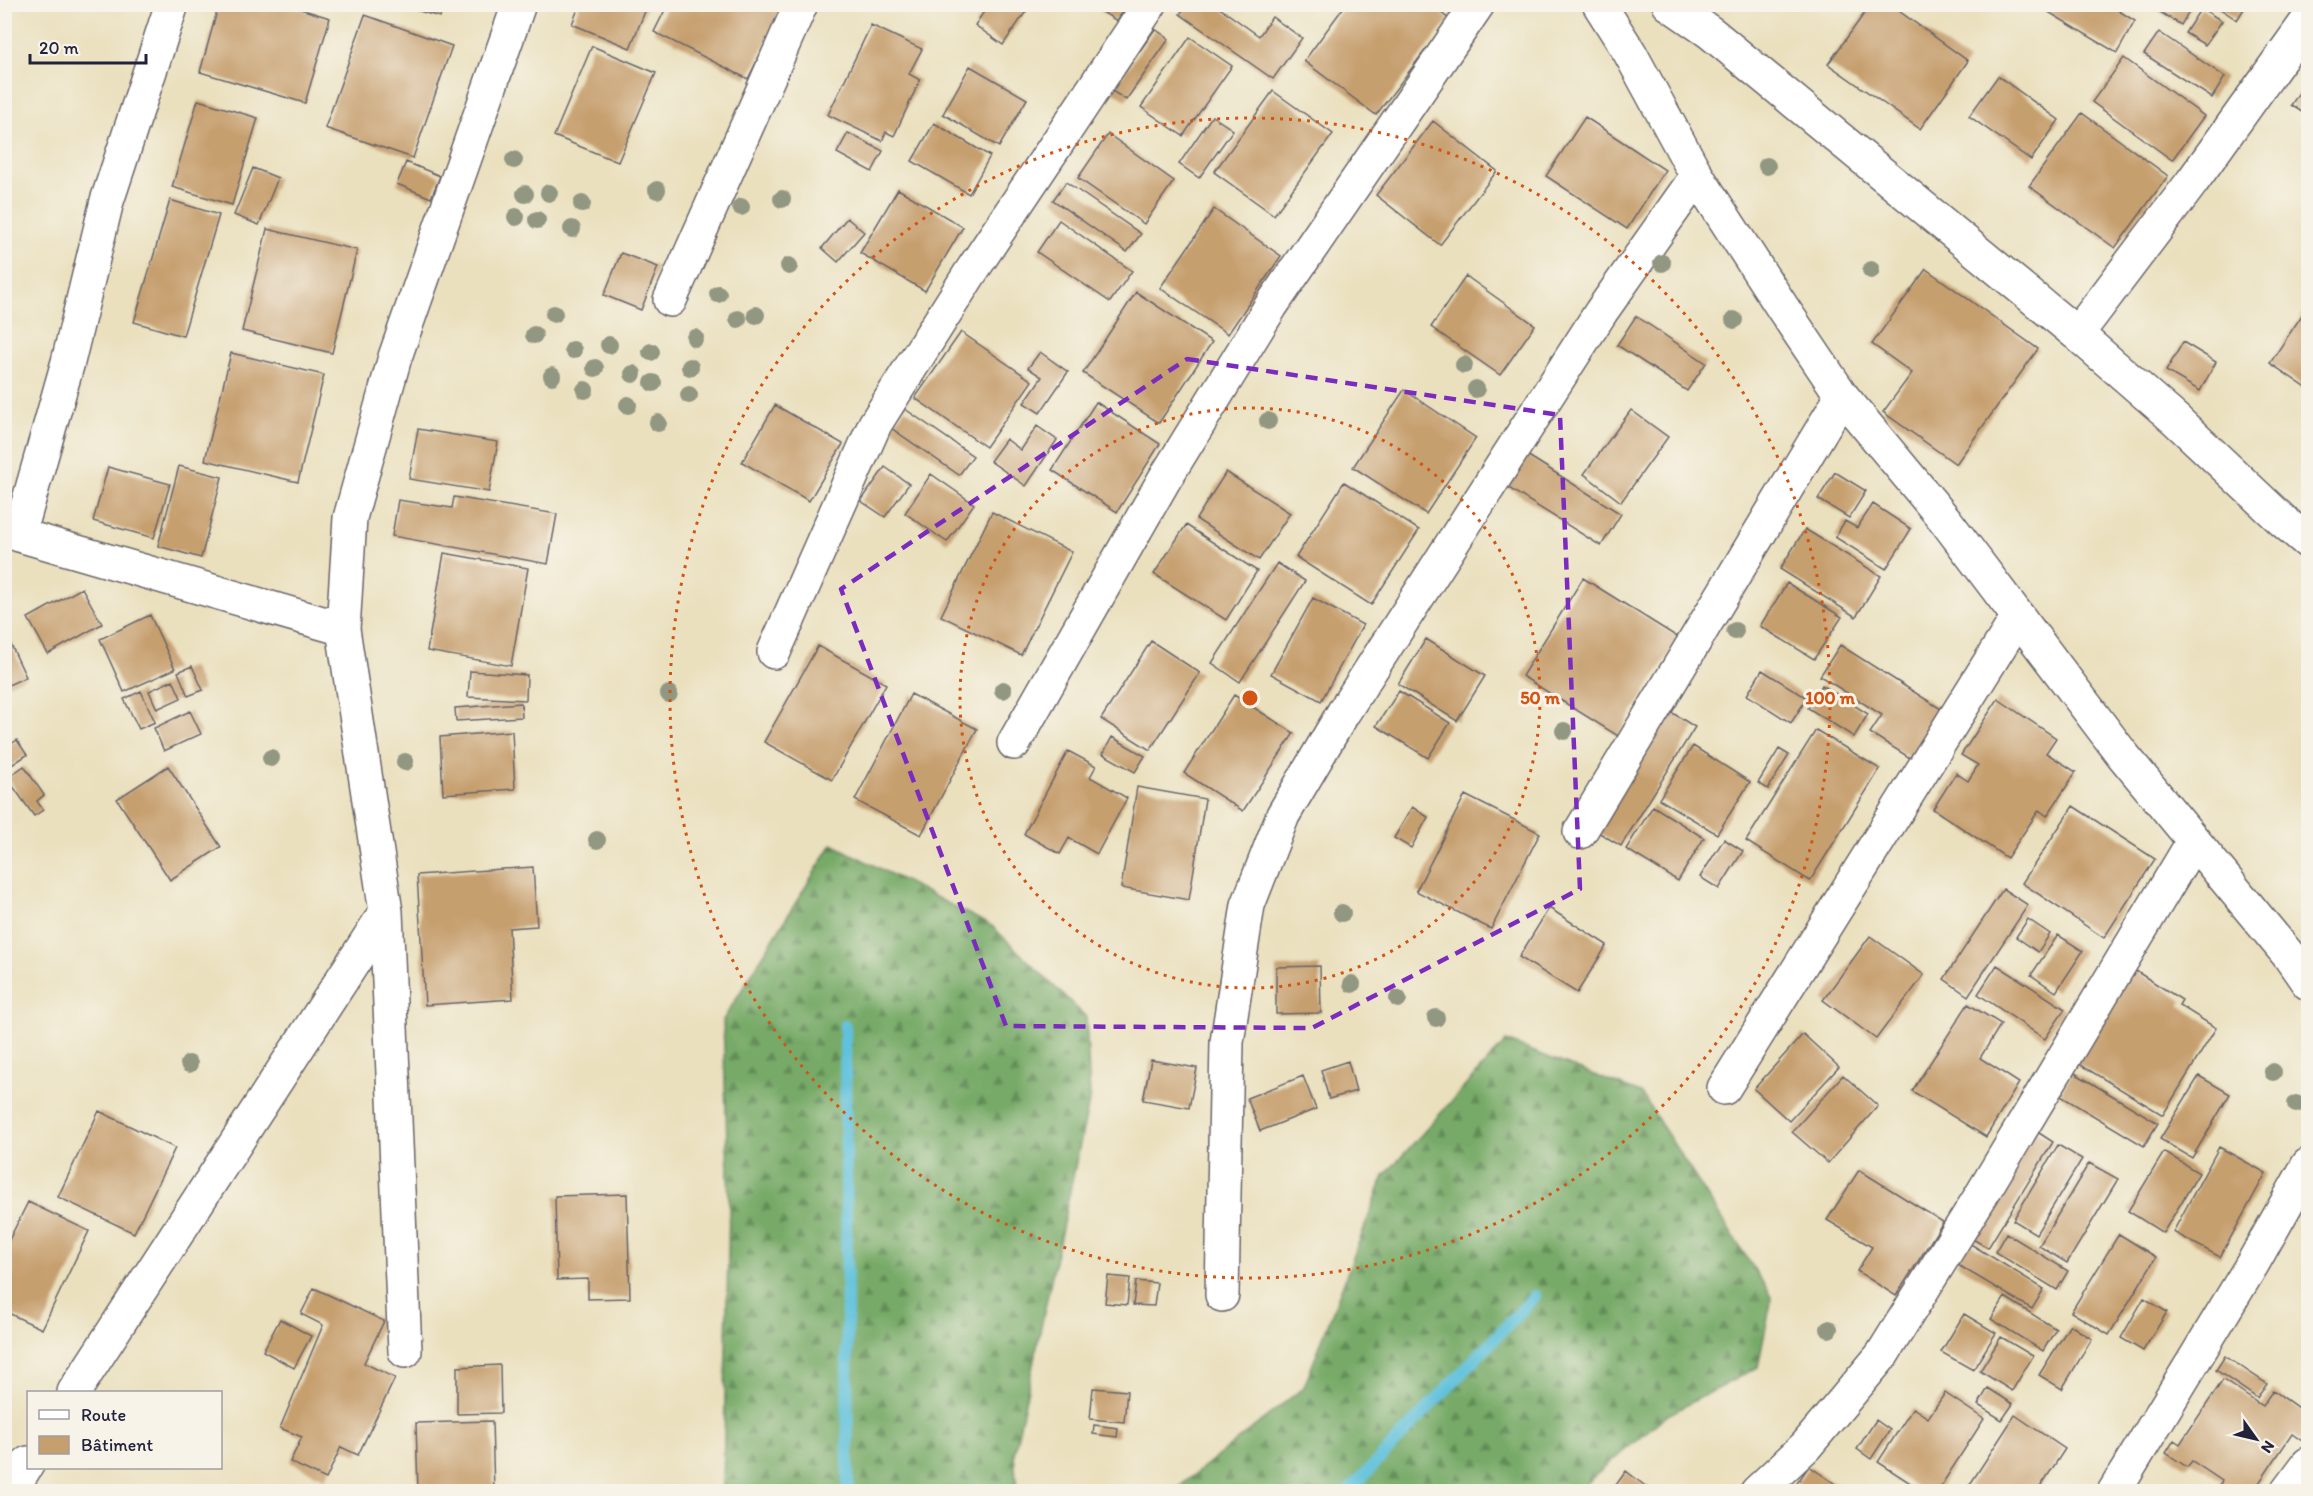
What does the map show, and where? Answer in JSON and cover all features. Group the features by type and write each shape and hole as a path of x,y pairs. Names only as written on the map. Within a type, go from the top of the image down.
{"street":[{"path":"172,4 107,201 68,362 12,537 343,629"},
{"path":"405,1351 386,912 343,629 350,518 394,357 519,4"},
{"path":"670,300 801,4"},
{"path":"774,652 875,424 969,275 1150,4"},
{"path":"1014,743 1164,480 1271,306 1478,4"},
{"path":"1599,4 1630,53 1697,176 1842,396 1946,521 2122,754 2290,957 2308,983"},
{"path":"1669,4 1711,33 2077,334 2176,420 2308,542"},
{"path":"2077,334 2192,182 2308,20"},
{"path":"1222,1295 1227,1042 1248,904 1283,815 1342,713 1601,312 1697,176"},
{"path":"1580,832 1842,396"},
{"path":"1724,1088 2018,617"},
{"path":"1757,1491 1806,1446 1882,1355 2193,842"},
{"path":"75,1391 386,912"},
{"path":"2114,1491 2253,1263 2308,1165"},
{"path":"10,1491 27,1464"},
{"path":"2287,1491 2308,1464"}],"highlighted area":[{"path":"1187,359 1560,415 1580,889 1312,1028 1006,1026 841,589"}],"green space":[{"path":"832,844 992,926 1086,1017 1090,1097 1014,1454 1017,1491 723,1491 729,1205 723,1020"},
{"path":"1506,1041 1641,1093 1772,1297 1758,1367 1664,1417 1577,1491 1174,1491 1304,1387 1384,1176"}],"building":[{"path":"219,4 284,4 330,18 305,103 200,72"},
{"path":"580,4 648,4 630,48 572,24"},
{"path":"668,4 785,4 748,79 654,32"},
{"path":"989,4 1031,4 1003,45 975,25"},
{"path":"1089,4 1127,4 1117,21"},
{"path":"1187,4 1214,4 1259,36 1272,17 1302,38 1273,79 1180,14"},
{"path":"1346,4 1429,4 1449,19 1376,115 1304,61"},
{"path":"1871,4 1889,4 1968,61 1920,129 1828,64"},
{"path":"2035,4 2108,4 2135,21 2117,53"},
{"path":"2151,4 2193,4 2181,25 2150,6"},
{"path":"2213,4 2247,4 2237,20"},
{"path":"398,5 444,5 440,17"},
{"path":"2201,8 2222,21 2205,45 2185,33"},
{"path":"365,15 452,46 413,158 325,128"},
{"path":"871,25 922,49 909,74 920,80 894,136 886,132 882,141 828,115"},
{"path":"1155,29 1169,39 1126,100 1112,91"},
{"path":"2159,32 2225,77 2212,98 2144,54"},
{"path":"1190,37 1232,66 1183,136 1141,107"},
{"path":"592,46 656,73 618,162 554,136"},
{"path":"2124,58 2204,116 2172,160 2092,102"},
{"path":"970,66 1027,99 999,147 943,114"},
{"path":"1998,76 2059,120 2031,160 1969,116"},
{"path":"2308,79 2308,116 2291,105"},
{"path":"1273,91 1333,134 1274,215 1214,172"},
{"path":"198,100 258,118 232,205 172,187"},
{"path":"2082,113 2168,176 2115,248 2029,186"},
{"path":"1212,116 1233,130 1199,178 1179,164"},
{"path":"1585,117 1665,170 1627,229 1546,176"},
{"path":"1433,121 1497,171 1440,245 1376,195"},
{"path":"934,123 990,156 969,194 912,161"},
{"path":"848,133 883,151 872,172 837,153"},
{"path":"1108,134 1174,181 1144,224 1078,178"},
{"path":"406,162 440,176 431,198 397,184"},
{"path":"253,168 278,178 259,225 234,215"},
{"path":"1066,182 1141,234 1127,252 1053,200"},
{"path":"898,189 963,227 925,291 860,253"},
{"path":"170,200 219,215 183,336 134,322"},
{"path":"1214,209 1281,256 1228,334 1160,288"},
{"path":"847,218 864,232 838,262 822,248"},
{"path":"1059,220 1132,271 1110,302 1037,252"},
{"path":"267,229 357,250 332,353 242,331"},
{"path":"621,253 658,267 641,310 604,295"},
{"path":"1926,269 2038,349 1956,464 1883,412 1912,373 1872,344"},
{"path":"1466,276 1535,325 1500,375 1431,327"},
{"path":"1136,292 1212,342 1159,423 1083,373"},
{"path":"2308,306 2308,389 2270,363"},
{"path":"1636,316 1706,363 1687,391 1617,345"},
{"path":"961,332 1032,381 986,447 915,398"},
{"path":"2183,342 2216,362 2200,391 2166,371"},
{"path":"1040,352 1068,372 1040,413 1024,403 1042,377 1028,368"},
{"path":"231,353 324,375 298,482 205,460"},
{"path":"1404,390 1476,438 1426,514 1353,467"},
{"path":"1096,402 1160,444 1117,512 1052,470"},
{"path":"775,405 843,444 809,501 742,462"},
{"path":"905,409 973,456 959,475 891,428"},
{"path":"1631,410 1668,437 1621,502 1584,474"},
{"path":"1037,426 1057,440 1026,486 990,461 1006,439 1021,450"},
{"path":"418,429 498,442 489,492 409,479"},
{"path":"1527,455 1621,514 1601,546 1507,487"},
{"path":"179,466 222,477 201,558 158,546"},
{"path":"108,467 170,484 154,538 93,521"},
{"path":"885,467 909,484 885,517 861,501"},
{"path":"1226,472 1290,513 1259,560 1196,519"},
{"path":"1835,472 1866,491 1849,518 1818,499"},
{"path":"931,474 974,504 947,542 905,513"},
{"path":"1344,482 1419,530 1371,605 1296,557"},
{"path":"454,497 557,514 548,564 392,536 398,500 452,508"},
{"path":"1873,504 1911,529 1886,569 1835,537 1845,521 1857,528"},
{"path":"992,512 1072,552 1021,655 941,616"},
{"path":"1186,525 1257,571 1226,620 1154,574"},
{"path":"1805,529 1881,576 1856,617 1780,569"},
{"path":"444,553 528,568 511,666 427,651"},
{"path":"1277,563 1305,581 1240,682 1212,663"},
{"path":"1583,578 1679,638 1618,736 1522,676"},
{"path":"1787,583 1842,617 1814,659 1760,626"},
{"path":"82,588 102,624 48,654 28,618"},
{"path":"1313,598 1363,625 1321,701 1271,674"},
{"path":"150,615 175,669 124,692 100,639"},
{"path":"4,630 26,677 4,687"},
{"path":"1426,639 1485,676 1457,721 1398,684"},
{"path":"1151,641 1200,673 1150,750 1101,719"},
{"path":"1840,645 1941,709 1910,758 1870,733 1882,715 1820,676"},
{"path":"818,646 886,684 832,780 764,742"},
{"path":"192,666 203,690 188,696 178,672"},
{"path":"1762,670 1807,698 1791,723 1747,695"},
{"path":"470,671 527,675 526,700 468,697"},
{"path":"173,680 181,698 157,709 149,691"},
{"path":"1822,685 1868,714 1854,737 1808,708"},
{"path":"141,691 155,722 139,729 124,699"},
{"path":"1399,691 1450,723 1428,758 1376,726"},
{"path":"911,694 977,729 921,835 855,800"},
{"path":"1234,695 1294,733 1243,811 1184,773"},
{"path":"1998,699 2056,738 2046,753 2076,772 2047,816 2039,810 2007,858 1933,809 1956,773 1968,781 1978,765 1961,755"},
{"path":"521,703 522,717 456,721 455,708"},
{"path":"190,711 201,734 164,751 154,728"},
{"path":"1671,712 1695,727 1621,846 1596,831"},
{"path":"1816,730 1880,769 1810,881 1746,841"},
{"path":"512,731 515,789 443,794 440,737"},
{"path":"1112,737 1145,756 1135,772 1103,754"},
{"path":"17,740 27,755 4,770 4,749"},
{"path":"1693,746 1750,782 1717,834 1659,799"},
{"path":"1779,749 1789,755 1768,789 1758,783"},
{"path":"1068,751 1096,766 1090,777 1127,798 1097,854 1069,838 1060,854 1024,834"},
{"path":"24,766 44,795 37,801 43,810 34,816 7,778"},
{"path":"168,766 221,847 170,880 117,799"},
{"path":"1137,787 1205,799 1189,900 1121,888"},
{"path":"1465,795 1540,833 1491,929 1416,891"},
{"path":"1653,806 1704,838 1678,881 1626,849"},
{"path":"2073,806 2155,859 2104,938 2022,883"},
{"path":"1412,807 1428,817 1411,848 1394,838"},
{"path":"1724,839 1743,851 1719,889 1700,877"},
{"path":"533,867 537,926 509,928 513,999 425,1005 417,875"},
{"path":"2003,889 2028,905 1968,996 1944,979"},
{"path":"1549,908 1607,945 1577,993 1519,957"},
{"path":"2028,919 2050,934 2038,952 2016,937"},
{"path":"2058,935 2083,951 2056,992 2031,975"},
{"path":"1870,936 1924,975 1876,1039 1823,1000"},
{"path":"1997,965 2065,1009 2045,1039 1978,994"},
{"path":"1320,966 1321,1013 1276,1014 1276,967"},
{"path":"2131,968 2182,1000 2179,1005 2216,1028 2163,1115 2074,1061"},
{"path":"1968,1004 2001,1024 1980,1058 2019,1083 1986,1137 1912,1091"},
{"path":"1803,1034 1839,1067 1789,1121 1754,1089"},
{"path":"1151,1060 1197,1068 1189,1108 1143,1100"},
{"path":"1348,1061 1356,1091 1329,1099 1321,1070"},
{"path":"2073,1072 2158,1123 2144,1146 2059,1095"},
{"path":"1843,1075 1878,1106 1828,1163 1792,1132"},
{"path":"1303,1076 1316,1109 1260,1131 1247,1098"},
{"path":"2199,1076 2230,1094 2192,1158 2160,1139"},
{"path":"99,1111 175,1148 134,1233 58,1197"},
{"path":"2036,1131 2053,1142 1988,1248 1971,1238"},
{"path":"2058,1145 2082,1159 2036,1234 2013,1220"},
{"path":"2219,1147 2266,1173 2220,1257 2173,1232"},
{"path":"2164,1152 2199,1173 2163,1233 2128,1211"},
{"path":"2089,1163 2118,1179 2067,1263 2039,1246"},
{"path":"1859,1170 1943,1222 1896,1296 1857,1271 1872,1247 1827,1220"},
{"path":"627,1194 630,1298 588,1299 588,1279 557,1280 555,1196"},
{"path":"28,1202 89,1231 42,1329 4,1311 4,1250"},
{"path":"2006,1233 2068,1271 2057,1290 1995,1252"},
{"path":"2119,1234 2156,1257 2109,1335 2071,1312"},
{"path":"1969,1243 2044,1289 2032,1309 1956,1264"},
{"path":"1108,1276 1130,1278 1127,1305 1105,1303"},
{"path":"1136,1281 1157,1283 1154,1306 1133,1305"},
{"path":"314,1288 384,1321 364,1363 395,1378 358,1455 341,1447 326,1479 290,1462 302,1437 280,1428 323,1325 301,1314"},
{"path":"2005,1297 2056,1329 2043,1351 1991,1319"},
{"path":"2144,1298 2167,1312 2143,1351 2121,1338"},
{"path":"1964,1314 1996,1333 1973,1370 1941,1352"},
{"path":"280,1319 311,1336 294,1368 263,1351"},
{"path":"2070,1325 2092,1339 2062,1389 2039,1375"},
{"path":"2001,1337 2033,1356 2012,1391 1980,1371"},
{"path":"2225,1356 2267,1384 2257,1398 2216,1370"},
{"path":"500,1365 501,1413 457,1414 457,1367"},
{"path":"2223,1380 2262,1406 2273,1390 2308,1415 2308,1438 2305,1443 2292,1434 2253,1492 2223,1492 2218,1488 2222,1481 2192,1461 2187,1467 2166,1453 2174,1440 2180,1444"},
{"path":"1093,1388 1127,1391 1124,1422 1090,1419"},
{"path":"1988,1388 2013,1404 2002,1420 1978,1405"},
{"path":"1945,1393 1984,1419 1937,1492 1924,1492 1878,1462 1913,1408 1928,1418"},
{"path":"2015,1415 2065,1449 2037,1492 1965,1492"},
{"path":"1876,1420 1890,1430 1871,1459 1857,1449"},
{"path":"492,1421 494,1492 418,1492 416,1423"},
{"path":"1094,1425 1118,1428 1117,1437 1093,1434"},
{"path":"1809,1466 1847,1492 1791,1492"},
{"path":"1626,1471 1653,1492 1611,1492"}],"waterway":[{"path":"845,1026 848,1492"},
{"path":"1348,1492 1535,1296"}]}
